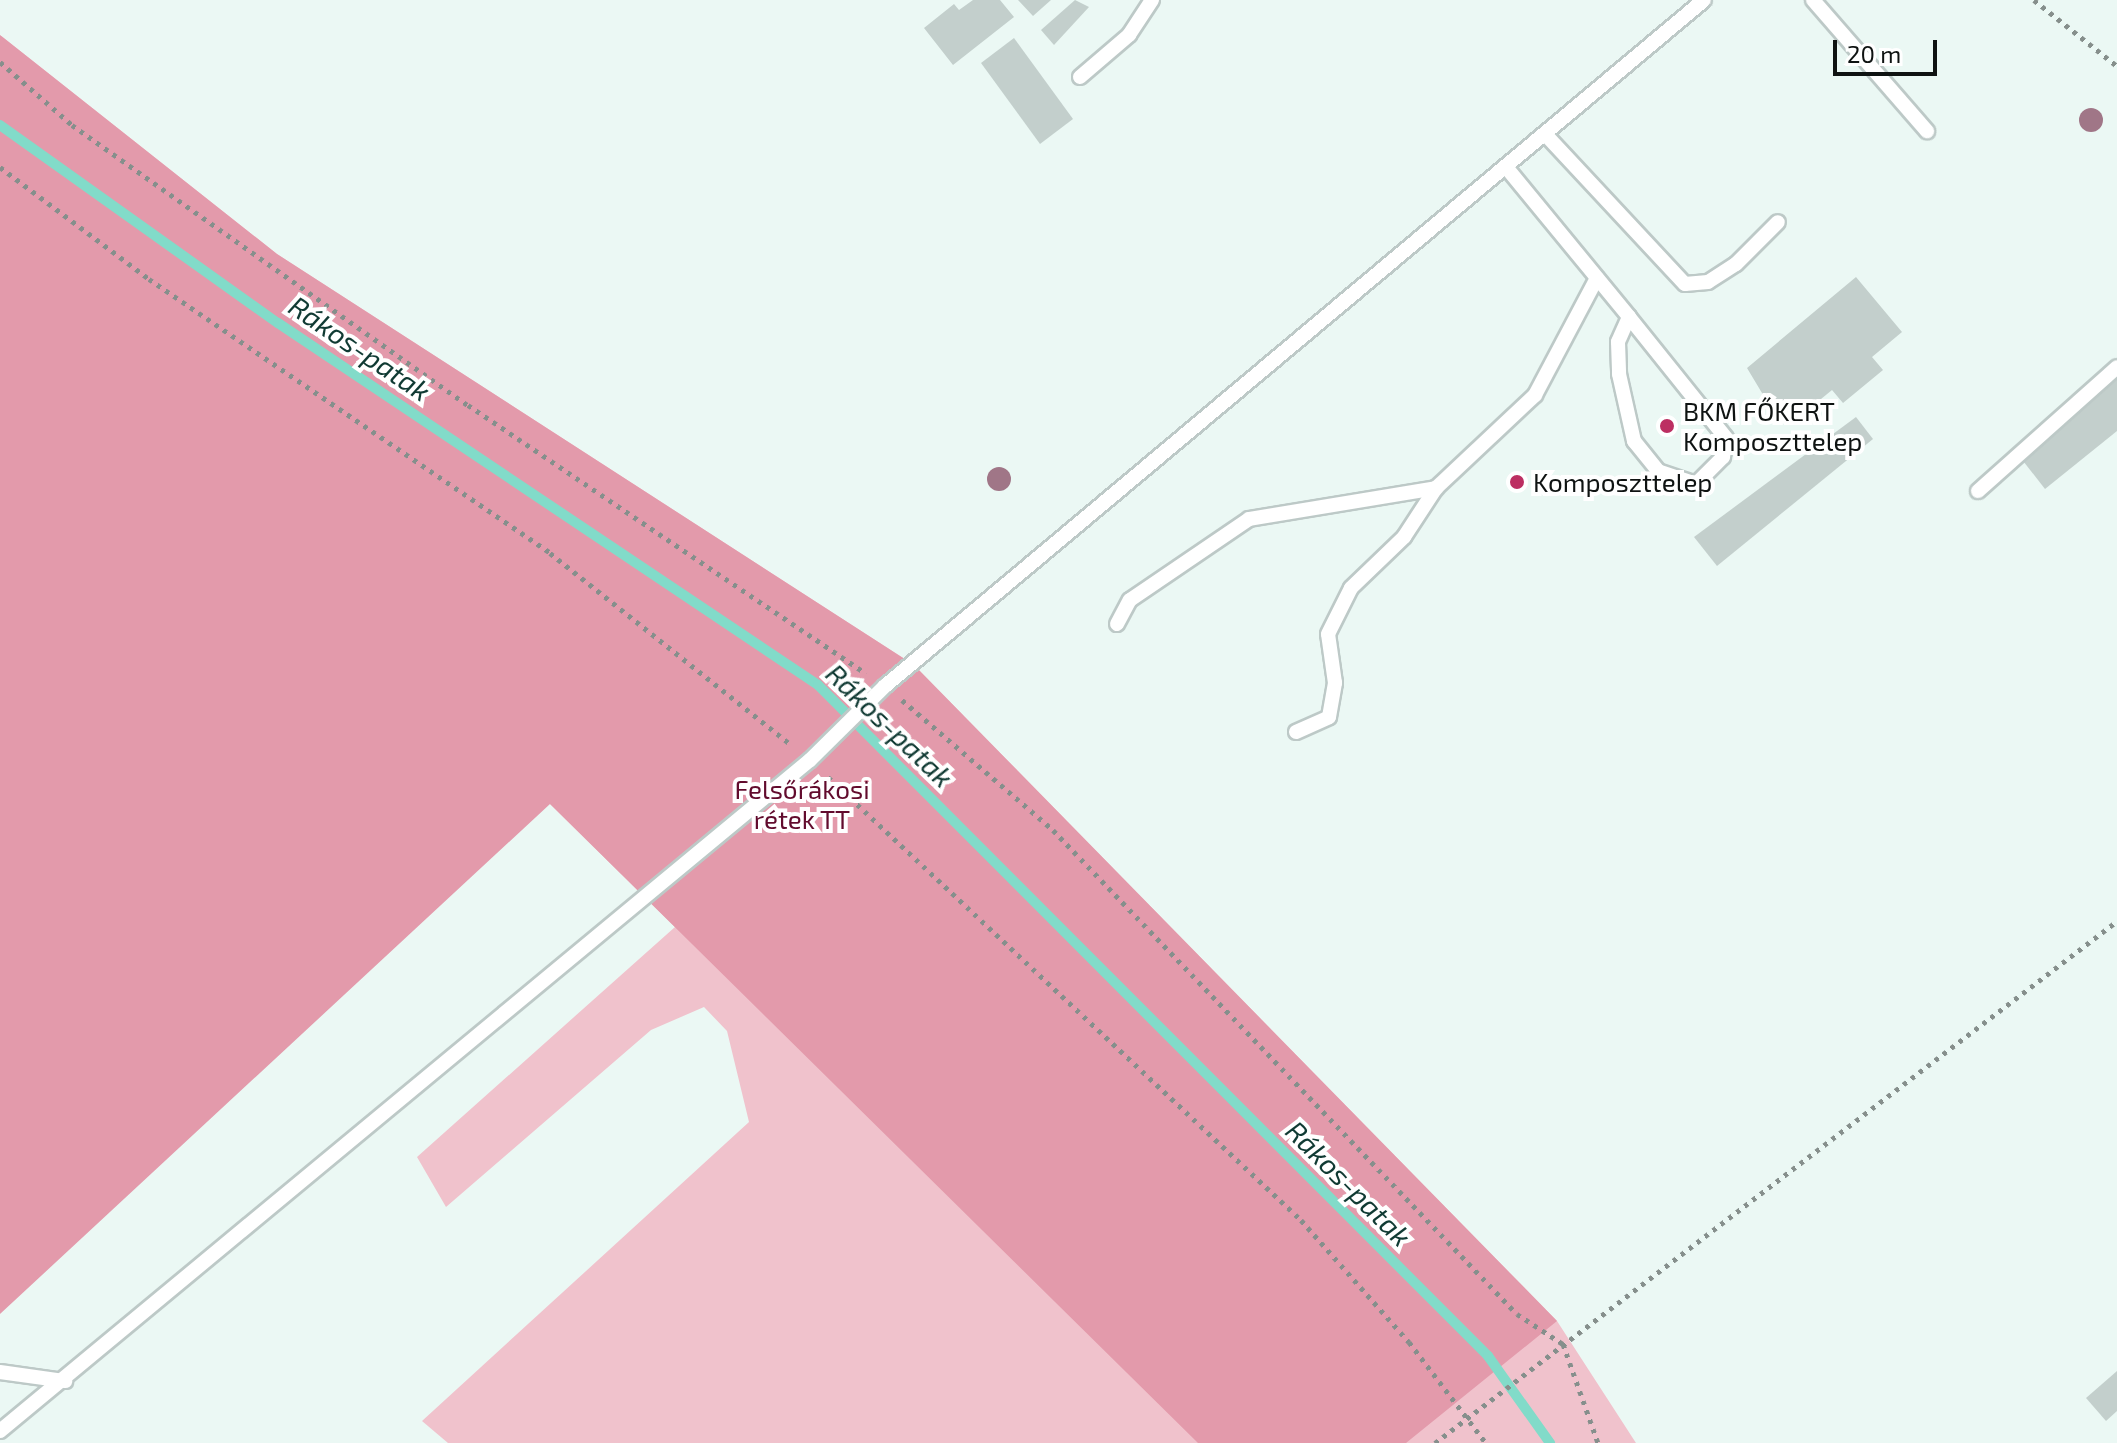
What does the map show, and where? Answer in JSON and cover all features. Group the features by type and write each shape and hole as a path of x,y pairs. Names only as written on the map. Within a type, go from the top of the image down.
{"lane":[{"path":"1080,77 1129,35 1152,0"},
{"path":"0,1431 65,1381 810,760 826,738 873,696 1704,0"},
{"path":"1813,0 1927,131"},
{"path":"1545,134 1685,284 1708,282 1736,264 1778,222"},
{"path":"1506,167 1629,317 1726,438 1723,457 1696,484 1658,471 1634,441 1619,374 1618,342 1629,317"},
{"path":"1296,732 1329,717 1335,683 1328,634 1351,588 1404,537 1436,488 1535,395 1597,278"},
{"path":"1978,491 2117,367"},
{"path":"1117,624 1130,600 1249,519 1436,488"},
{"path":"0,1372 65,1381"}],"path":[{"path":"2034,0 2117,66"},
{"path":"0,62 72,125 455,396 885,686 1053,830 1517,1314 1563,1344 1598,1443"},
{"path":"0,167 149,279 550,553 810,760 1301,1220 1409,1342 1464,1419 1486,1443"},
{"path":"1435,1443 2117,921"}],"green space":[{"name":"Felsőrákosi rétek TT","path":"0,35 277,254 914,665 1557,1321 1636,1443 448,1443 422,1421 749,1122 727,1031 704,1007 651,1030 446,1207 417,1157 675,927 550,804"},
{"name":"Felsőrákosi rétek TT","path":"0,35 277,254 914,665 1557,1321 1406,1443 1198,1443 550,804 0,1314"}],"building":[{"path":"973,0 1000,0 1014,17 953,65 924,28 954,4 959,10"},
{"path":"1018,0 1051,0 1033,16"},
{"path":"1075,0 1089,7 1054,45 1041,30"},
{"path":"1014,38 1073,119 1040,144 981,63"},
{"path":"1856,277 1902,332 1872,357 1883,370 1843,403 1832,390 1793,422 1781,407 1774,413 1747,368"},
{"path":"2117,378 2117,431 2045,489 2020,457"},
{"path":"1856,417 1873,439 1717,566 1694,537"},
{"path":"2117,1371 2117,1411 2106,1421 2086,1398"}],"waterway":[{"name":"Rákos-patak","path":"0,125 278,323 818,685 1488,1356 1550,1443"}],"place":[{"name":"BKM FŐKERT Komposzttelep","path":"1667,426"},
{"name":"Komposzttelep","path":"1517,482"}]}
